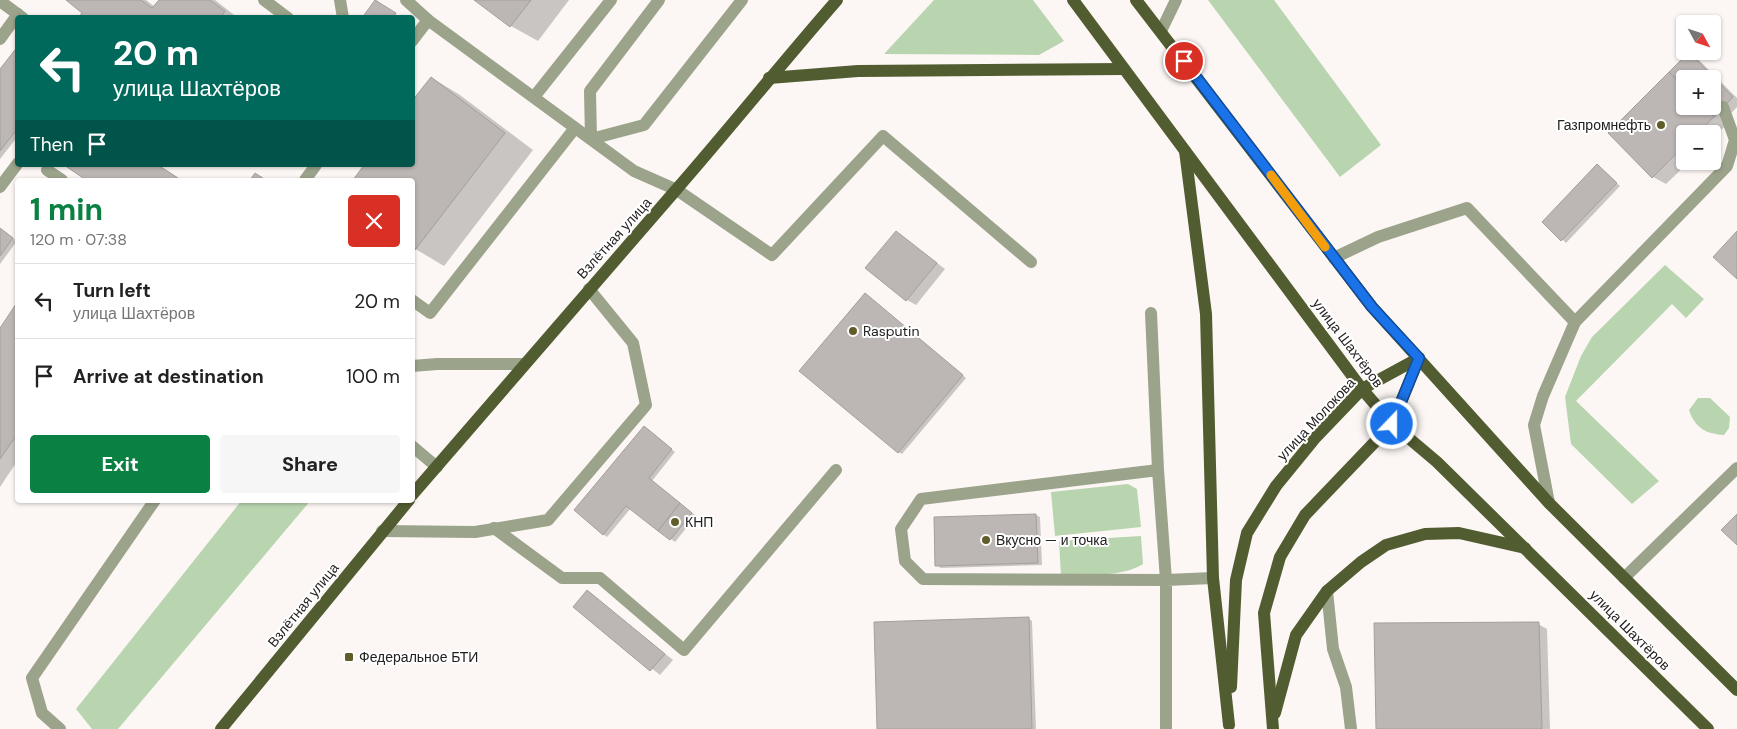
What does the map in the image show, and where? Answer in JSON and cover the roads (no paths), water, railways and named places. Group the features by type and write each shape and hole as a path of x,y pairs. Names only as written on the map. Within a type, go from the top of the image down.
{"main road":[{"name":"Взлётная улица","path":"415,492 523,364 677,190 769,78 837,0"},
{"name":"улица Шахтёров","path":"1073,0 1185,148 1362,389 1392,424 1437,462 1708,729"},
{"path":"1136,0 1372,307 1549,503 1737,690"},
{"path":"769,78 858,71 1124,69"},
{"path":"1185,148 1206,314 1212,578 1229,727"},
{"path":"1272,726 1264,613 1280,557 1305,515 1392,424 1419,358"},
{"name":"улица Молокова","path":"1229,727 1236,580 1247,533 1276,486 1316,437 1362,389 1419,358"},
{"name":"Взлётная улица","path":"221,729 406,503"},
{"path":"1272,726 1296,635 1327,591 1361,562 1386,545 1425,534 1459,532 1525,548"}],"street":[{"path":"264,0 284,15"},
{"path":"340,0 342,15"},
{"path":"406,0 428,20 634,171 677,190 772,255 883,136 1031,262"},
{"path":"534,97 611,0"},
{"path":"591,139 590,91 660,0"},
{"path":"591,139 644,125 742,0"},
{"path":"1160,31 1176,0"},
{"path":"0,1 20,15"},
{"path":"415,37 428,20"},
{"path":"0,39 15,23"},
{"path":"1549,503 1534,425 1543,396 1575,322 1732,169 1735,140 1723,107"},
{"path":"415,302 430,313 575,128"},
{"path":"0,188 15,167"},
{"path":"306,178 315,167"},
{"path":"47,170 59,178"},
{"path":"1334,258 1378,237 1467,208 1575,322"},
{"path":"382,531 475,532 548,520 646,405 633,344 589,289"},
{"path":"1151,313 1158,470 1166,580 1166,729"},
{"path":"415,366 523,364"},
{"path":"415,448 437,466"},
{"path":"494,528 562,578 600,578 684,650 836,470"},
{"path":"1158,470 921,499 901,529 904,562 923,579 1166,580 1212,578"},
{"path":"1624,578 1735,474"},
{"path":"60,729 42,713 32,678 152,503"},
{"path":"1327,591 1333,649 1346,686 1351,729"}],"place":[{"name":"Газпромнефть","path":"1661,125"},
{"name":"Rasputin","path":"853,331"},
{"name":"КНП","path":"675,522"},
{"name":"Вкусно — и точка","path":"986,540"},
{"name":"Федеральное БТИ","path":"349,657"}]}
